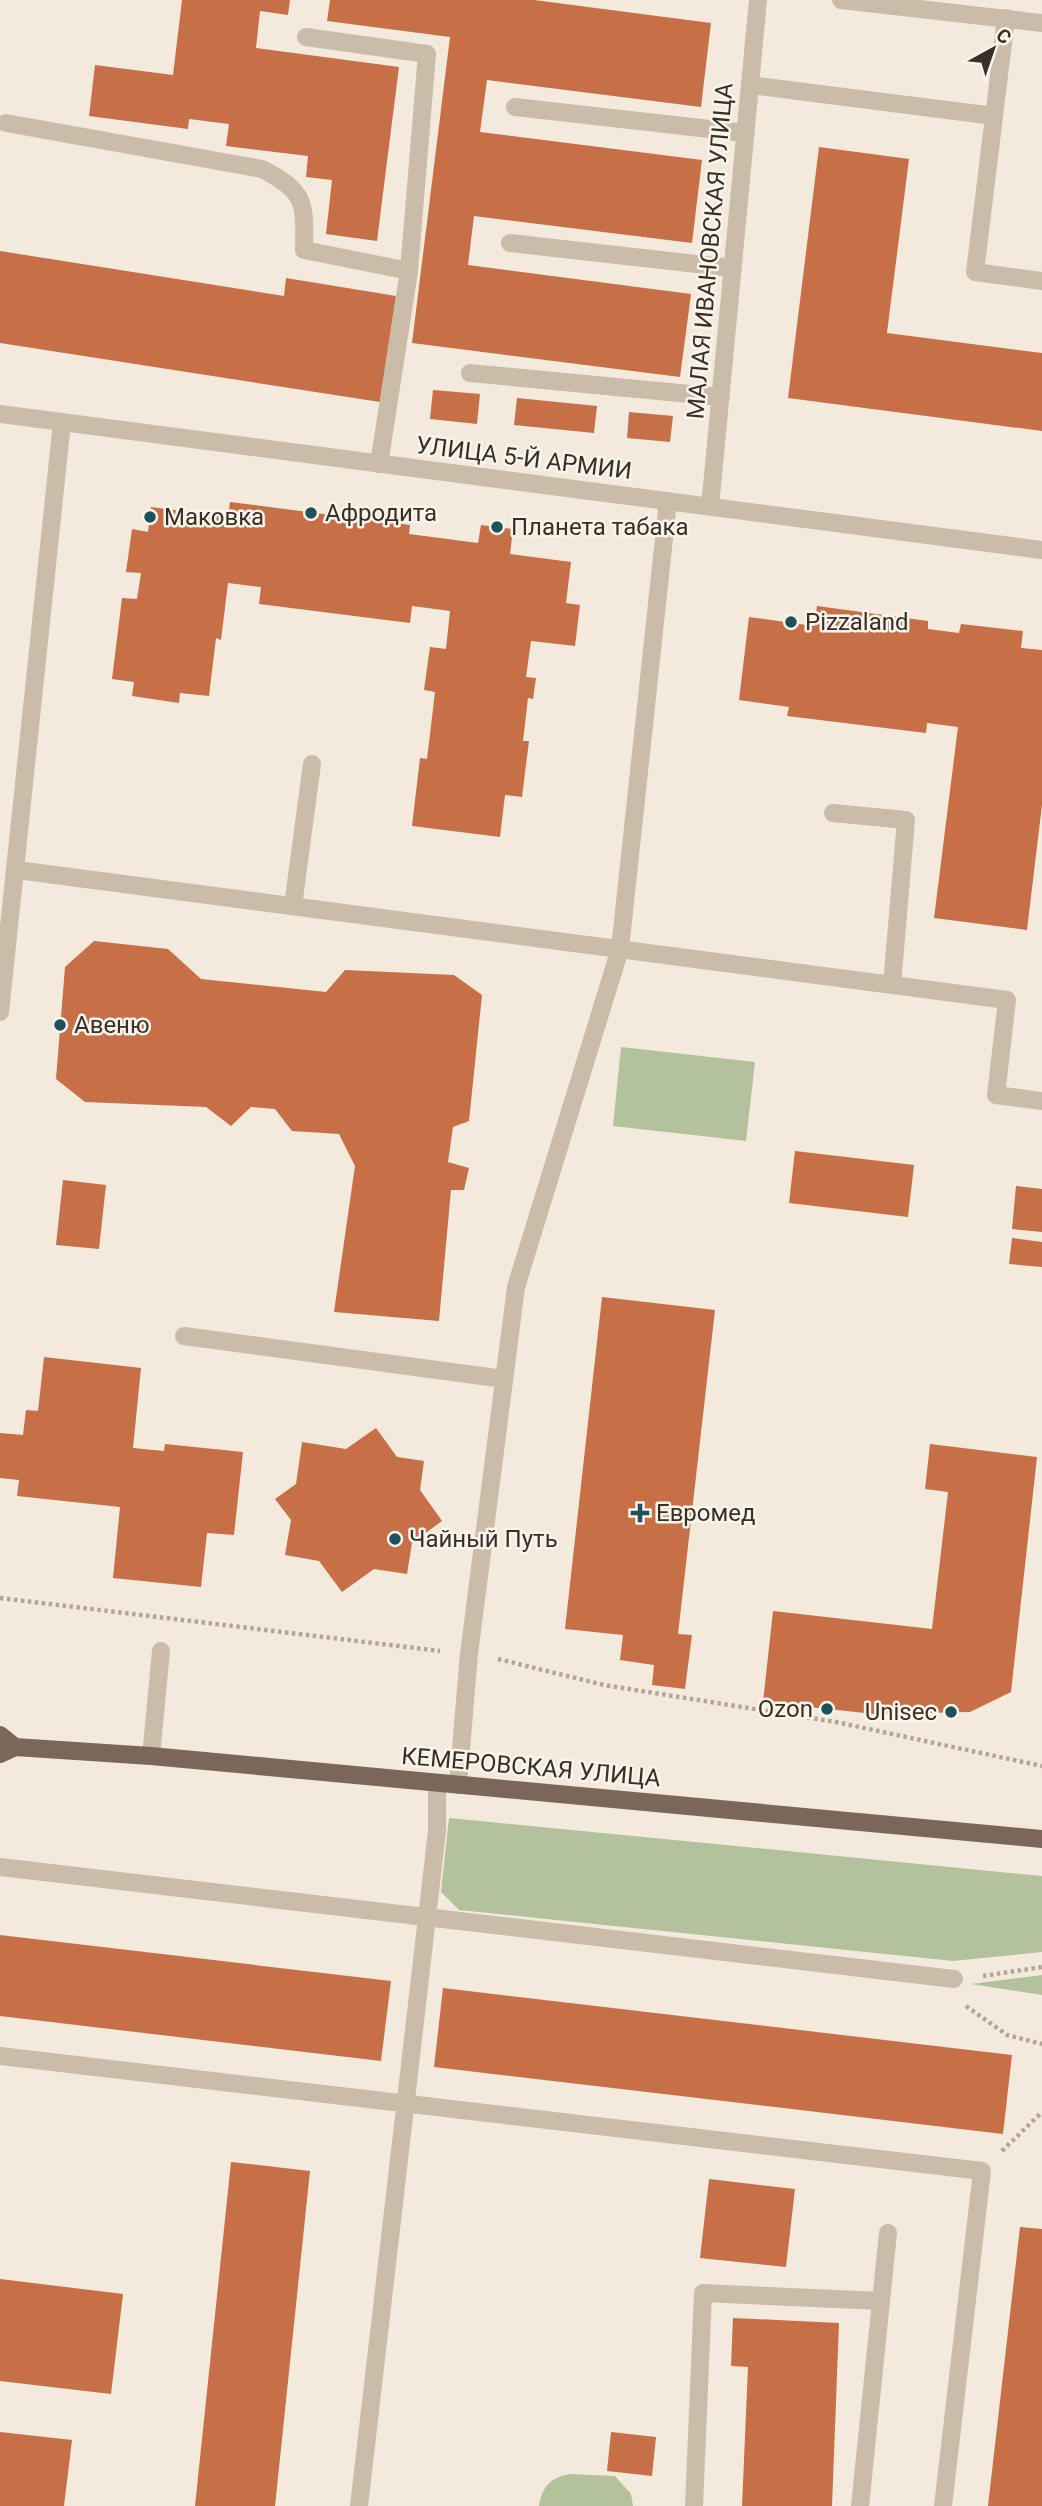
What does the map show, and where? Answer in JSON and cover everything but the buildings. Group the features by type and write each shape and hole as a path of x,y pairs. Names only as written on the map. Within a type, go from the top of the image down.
{"main road":[{"name":"КЕМЕРОВСКАЯ УЛИЦА","path":"0,1735 7,1751 152,1756 1042,1839"}],"street":[{"name":"МАЛАЯ ИВАНОВСКАЯ УЛИЦА","path":"710,507 758,0"},
{"path":"841,0 926,5 1042,23"},
{"path":"1006,19 975,272 1042,281"},
{"path":"306,37 427,54 409,271 379,464"},
{"path":"750,85 994,116"},
{"path":"515,107 745,133"},
{"path":"6,123 262,169 291,184 305,210 304,250 409,271"},
{"path":"510,243 732,268"},
{"path":"470,373 720,397"},
{"name":"УЛИЦА 5-Й АРМИИ","path":"0,414 1042,550"},
{"path":"0,1012 62,422"},
{"path":"458,1785 469,1654 516,1287 620,949 668,502"},
{"path":"293,906 312,764"},
{"path":"833,813 906,820 892,985"},
{"path":"17,870 1007,1000 996,1095 1042,1101"},
{"path":"184,1336 504,1380"},
{"path":"152,1756 161,1651"},
{"path":"359,2506 437,1831 437,1783"},
{"path":"0,1867 954,1979"},
{"path":"0,2056 982,2171 943,2506"},
{"path":"860,2506 888,2233"},
{"path":"694,2506 703,2293 881,2301"}],"path":[{"path":"0,1598 469,1654 604,1685 836,1722 1042,1766"},
{"path":"1042,1968 954,1979 966,2007 1007,2035 1042,2044"},
{"path":"982,2171 1042,2112"}],"green space":[{"path":"621,1047 755,1062 746,1141 613,1126"},
{"path":"449,1818 1042,1876 1042,1952 953,1961 459,1910 441,1892"},
{"path":"1042,1975 1042,1995 971,1984"},
{"path":"570,2474 615,2476 631,2494 633,2506 539,2506 542,2493 548,2484"}],"place":[{"name":"Афродита","path":"311,513"},
{"name":"Маковка","path":"150,517"},
{"name":"Планета табака","path":"497,527"},
{"name":"Pizzaland","path":"791,622"},
{"name":"Авеню","path":"60,1025"},
{"name":"Евромед","path":"640,1513"},
{"name":"Чайный Путь","path":"395,1539"},
{"name":"Ozon","path":"827,1709"},
{"name":"Unisec","path":"951,1712"}]}
